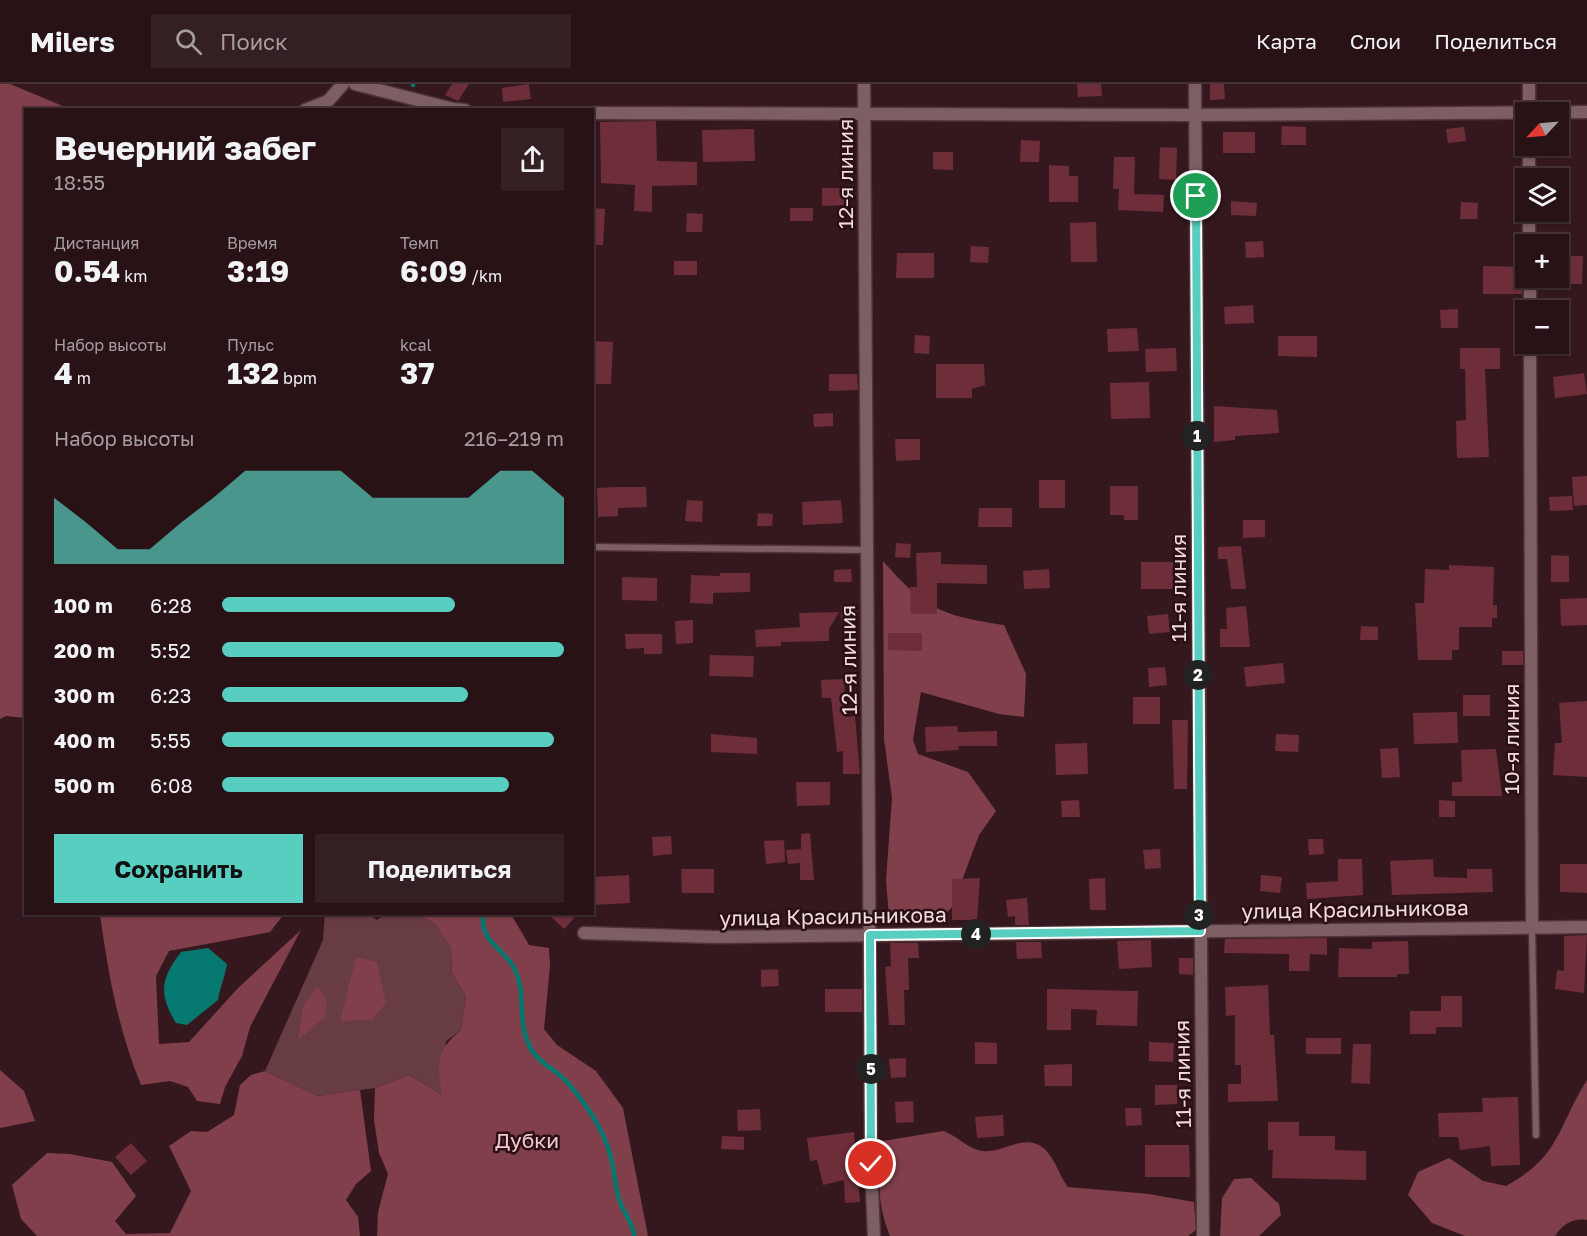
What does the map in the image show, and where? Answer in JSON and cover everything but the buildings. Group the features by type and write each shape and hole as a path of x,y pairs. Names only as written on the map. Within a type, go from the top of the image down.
{"street":[{"path":"310,108 328,101 343,84"},
{"path":"355,84 449,108"},
{"name":"12-я линия","path":"864,84 873,1236"},
{"name":"11-я линия","path":"1195,84 1203,1236"},
{"path":"1529,84 1529,102"},
{"path":"594,113 1195,115 1515,112"},
{"path":"1569,112 1587,112"},
{"name":"10-я линия","path":"1530,354 1532,926"},
{"name":"улица Красильникова","path":"584,933 714,937 1587,927"}],"lane":[{"path":"594,547 867,550"},
{"name":"10-я линия","path":"1532,926 1536,1135"}],"shaded area":[{"path":"325,915 370,915 377,920 384,915 421,915 435,924 451,948 452,973 466,996 461,1030 446,1041 442,1095 409,1075 375,1088 318,1096 265,1071 323,940"}],"green space":[{"path":"0,84 10,84 68,108 24,108 24,718 6,716 0,719"},
{"path":"883,561 910,590 936,607 965,618 1004,625 1026,674 1024,717 999,714 921,692 913,740 918,754 968,772 996,811 979,835 952,907 943,917 925,922 889,918 886,880 892,798 884,739"},
{"path":"100,915 283,915 270,932 169,951 156,976 159,1044 189,1042 238,988 301,930 250,1027 242,1056 225,1087 220,1104 197,1101 188,1087 170,1081 141,1085 126,1043 107,958"},
{"name":"Дубки","path":"421,915 512,915 529,945 549,948 550,966 544,1029 557,1045 596,1071 623,1108 648,1236 377,1236 378,1212 388,1174 379,1153 374,1120 375,1088 409,1075 442,1095 439,1075 440,1059 447,1044 461,1030 466,996 452,973 451,948 435,924"},
{"path":"356,957 377,962 386,1003 372,1020 340,1021"},
{"path":"318,986 327,1000 325,1017 298,1040 303,1006"},
{"path":"0,1070 24,1091 35,1121 0,1128"},
{"path":"265,1071 318,1096 360,1090 371,1171 356,1184 346,1200 358,1217 360,1236 37,1236 21,1219 12,1185 47,1153 70,1154 112,1162 136,1196 115,1221 126,1234 170,1233 191,1191 169,1146 191,1131 207,1132 234,1115 240,1085 251,1075"},
{"path":"1587,1080 1587,1220 1569,1223 1555,1236 1465,1236 1432,1223 1408,1195 1418,1172 1449,1158 1483,1181 1506,1186 1524,1175 1548,1152"},
{"path":"943,1131 975,1149 984,1151 1023,1143 1041,1146 1052,1158 1068,1187 1149,1194 1194,1202 1196,1230 1188,1236 890,1236 879,1189 883,1141"},
{"path":"1251,1178 1279,1204 1281,1215 1259,1236 1220,1236 1222,1198 1234,1179"}],"water":[{"path":"208,948 227,964 218,1000 187,1025 176,1023 164,995 169,970 181,952"}],"waterway":[{"path":"484,915 484,930 492,943 513,966 517,976 523,1025 532,1051 568,1083 600,1128 611,1158 618,1197 634,1236"}],"route":[{"path":"871,1164 870,935 1200,931 1196,196"}]}
